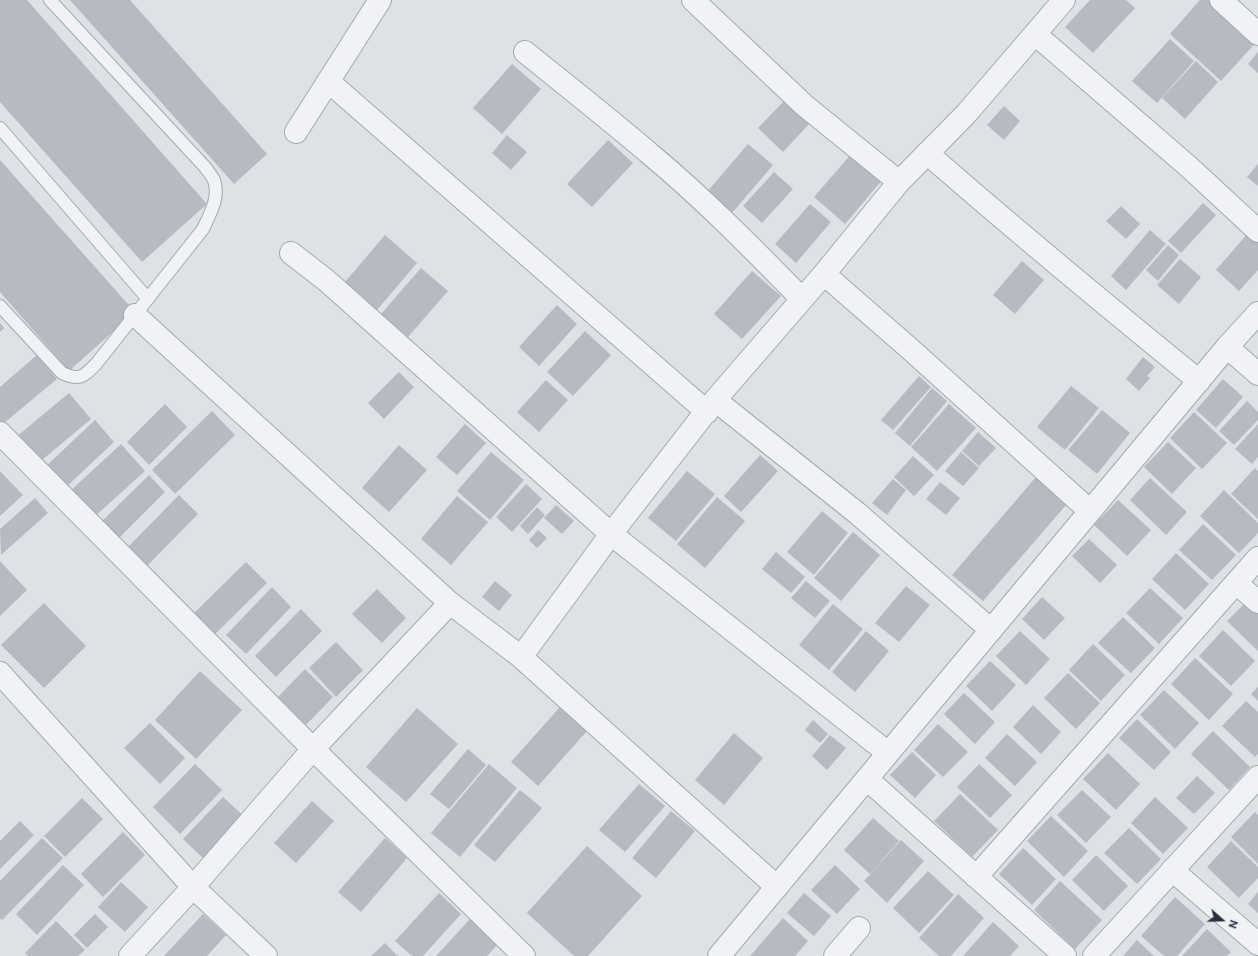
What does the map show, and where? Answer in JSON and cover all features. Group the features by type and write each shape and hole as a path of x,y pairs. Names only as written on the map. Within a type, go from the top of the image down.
{"street":[{"path":"296,132 380,0"},
{"path":"693,0 804,105 899,182"},
{"path":"521,657 611,534 711,406 824,274 899,182 966,114 1064,0"},
{"path":"1221,0 1258,34"},
{"path":"1035,34 1183,162 1258,231"},
{"path":"525,52 685,184 728,224 802,299"},
{"path":"328,81 711,406 857,513 991,630"},
{"path":"927,153 972,193 1199,381"},
{"path":"292,253 327,281 611,534 888,753"},
{"path":"824,274 909,348 1090,511"},
{"path":"142,307 450,603 521,657 778,887"},
{"path":"726,954 778,887 888,753 1227,346 1258,314"},
{"path":"1227,346 1258,374"},
{"path":"0,433 313,749 524,956"},
{"path":"976,877 1258,558"},
{"path":"1236,583 1258,602"},
{"path":"130,956 193,887 313,749 450,603"},
{"path":"0,673 193,887 266,956"},
{"path":"1094,956 1258,776"},
{"path":"867,780 1064,956"},
{"path":"1172,870 1258,944"},
{"path":"835,956 859,928"}],"lane":[{"path":"0,306 62,373 72,378 83,376 96,364 203,228 212,211 216,195 214,180 205,167 50,0"},
{"path":"0,128 142,307"}],"building":[{"path":"0,0 27,0 207,204 142,262 0,102"},
{"path":"70,0 130,0 267,154 234,184"},
{"path":"1090,0 1126,0 1135,8 1093,53 1065,27"},
{"path":"1200,0 1217,0 1258,40 1221,81 1170,34"},
{"path":"1170,39 1194,61 1157,103 1132,81"},
{"path":"1258,52 1258,73 1248,64"},
{"path":"1196,61 1218,82 1185,119 1162,98"},
{"path":"512,64 541,89 502,134 473,108"},
{"path":"787,98 812,121 783,152 758,128"},
{"path":"1004,106 1020,121 1004,140 987,125"},
{"path":"507,135 527,152 511,170 492,153"},
{"path":"608,140 633,163 592,207 567,184"},
{"path":"748,144 773,165 732,213 707,192"},
{"path":"852,153 883,179 845,224 814,197"},
{"path":"0,160 135,312 69,371 0,292"},
{"path":"1258,164 1258,186 1247,177"},
{"path":"774,172 793,189 762,223 743,206"},
{"path":"1203,203 1216,215 1181,253 1168,241"},
{"path":"810,204 831,222 796,263 775,244"},
{"path":"1121,206 1140,224 1126,239 1106,221"},
{"path":"1150,230 1166,244 1126,290 1111,276"},
{"path":"1249,232 1258,240 1258,270 1239,291 1216,270"},
{"path":"385,235 417,263 377,310 345,282"},
{"path":"1168,245 1179,255 1158,281 1146,270"},
{"path":"1180,259 1201,277 1179,304 1157,285"},
{"path":"1022,261 1044,280 1015,314 993,295"},
{"path":"421,268 448,291 408,337 381,314"},
{"path":"752,271 781,296 742,339 714,314"},
{"path":"557,305 577,324 539,366 519,347"},
{"path":"0,323 4,328 0,332"},
{"path":"585,331 611,355 573,396 547,372"},
{"path":"37,355 57,379 3,424 0,421 0,387"},
{"path":"1143,357 1155,367 1147,376 1150,378 1139,391 1126,379"},
{"path":"399,372 414,387 384,419 368,403"},
{"path":"919,376 931,387 893,430 881,420"},
{"path":"1223,379 1243,397 1216,428 1196,410"},
{"path":"546,380 568,400 539,432 517,412"},
{"path":"1071,386 1099,408 1065,450 1037,427"},
{"path":"932,388 947,401 910,446 895,433"},
{"path":"69,393 91,419 36,465 15,438"},
{"path":"1247,401 1258,412 1258,420 1234,445 1219,431"},
{"path":"165,404 187,427 149,465 127,442"},
{"path":"949,404 976,428 937,471 911,447"},
{"path":"1102,410 1130,433 1097,474 1068,450"},
{"path":"212,411 235,435 175,494 152,470"},
{"path":"1194,412 1227,443 1202,469 1170,438"},
{"path":"95,420 114,442 63,490 43,469"},
{"path":"465,424 486,443 457,475 436,457"},
{"path":"1258,424 1258,457 1252,464 1235,449"},
{"path":"978,432 996,448 979,466 962,451"},
{"path":"1168,442 1196,468 1172,494 1144,467"},
{"path":"121,444 145,471 92,519 68,493"},
{"path":"399,445 427,470 389,512 362,488"},
{"path":"491,452 524,480 490,520 457,491"},
{"path":"961,452 979,468 963,486 945,471"},
{"path":"760,455 778,471 741,512 724,496"},
{"path":"913,456 934,475 914,496 894,477"},
{"path":"1255,468 1258,471 1258,519 1231,494"},
{"path":"0,471 23,495 0,516"},
{"path":"687,471 715,494 676,541 648,518"},
{"path":"149,475 165,492 117,540 100,523"},
{"path":"1036,477 1067,504 983,601 952,575"},
{"path":"1150,478 1187,512 1166,535 1130,500"},
{"path":"893,479 906,490 887,515 872,503"},
{"path":"940,482 960,498 946,515 926,499"},
{"path":"526,484 542,499 512,532 496,517"},
{"path":"1224,490 1258,523 1258,533 1239,553 1200,516"},
{"path":"179,495 198,514 146,567 127,548"},
{"path":"457,496 488,522 451,565 421,539"},
{"path":"717,497 745,521 705,568 677,544"},
{"path":"35,498 48,513 1,555 0,529"},
{"path":"1118,500 1151,530 1127,556 1094,525"},
{"path":"556,505 574,521 562,534 544,518"},
{"path":"537,507 545,515 528,534 520,526"},
{"path":"822,511 848,533 814,575 787,552"},
{"path":"1203,524 1236,555 1212,580 1179,550"},
{"path":"538,530 547,538 537,548 529,540"},
{"path":"853,532 880,555 841,601 814,578"},
{"path":"1089,539 1117,565 1100,583 1072,556"},
{"path":"776,552 805,577 791,593 762,569"},
{"path":"1176,553 1209,584 1185,610 1152,579"},
{"path":"0,561 27,590 0,616"},
{"path":"246,562 267,583 215,634 194,613"},
{"path":"495,581 512,595 499,611 482,597"},
{"path":"806,581 830,601 815,618 791,598"},
{"path":"906,586 930,605 899,642 875,623"},
{"path":"272,587 291,607 246,654 226,635"},
{"path":"1150,588 1183,618 1159,644 1126,613"},
{"path":"377,589 406,618 382,643 352,614"},
{"path":"1042,597 1065,618 1044,640 1022,619"},
{"path":"1251,597 1258,604 1258,651 1227,621"},
{"path":"44,603 86,646 44,688 1,645"},
{"path":"833,604 863,629 829,670 799,645"},
{"path":"301,609 322,631 276,677 255,656"},
{"path":"1123,617 1155,648 1131,673 1098,643"},
{"path":"1223,630 1255,661 1231,686 1199,656"},
{"path":"866,631 889,651 855,692 832,672"},
{"path":"1020,631 1050,659 1026,685 996,656"},
{"path":"336,642 363,670 336,697 309,668"},
{"path":"1093,644 1125,675 1101,701 1069,670"},
{"path":"1195,658 1233,694 1209,720 1171,684"},
{"path":"990,661 1016,685 992,711 966,686"},
{"path":"305,669 333,697 306,725 278,697"},
{"path":"200,671 242,710 196,759 155,720"},
{"path":"1068,673 1100,703 1076,729 1044,698"},
{"path":"1258,687 1258,701 1251,694"},
{"path":"1164,690 1199,723 1175,749 1140,715"},
{"path":"964,693 995,722 975,744 944,714"},
{"path":"1246,701 1258,712 1258,754 1255,757 1222,726"},
{"path":"1033,705 1061,732 1041,754 1013,727"},
{"path":"560,707 587,731 538,786 511,762"},
{"path":"417,708 458,744 406,802 366,767"},
{"path":"1137,719 1171,752 1154,770 1119,738"},
{"path":"813,720 828,734 820,743 805,730"},
{"path":"150,723 185,758 160,784 124,748"},
{"path":"938,724 968,752 943,777 914,750"},
{"path":"1213,731 1250,767 1229,790 1191,754"},
{"path":"734,733 763,758 724,805 695,780"},
{"path":"1007,734 1037,762 1015,786 985,758"},
{"path":"830,735 846,748 827,770 812,756"},
{"path":"468,749 486,765 449,809 430,794"},
{"path":"912,752 936,775 915,798 890,775"},
{"path":"1108,753 1140,784 1116,810 1083,779"},
{"path":"195,764 222,790 180,834 153,807"},
{"path":"489,764 517,788 460,857 431,833"},
{"path":"979,764 1012,795 990,818 957,787"},
{"path":"1197,776 1215,793 1194,814 1176,798"},
{"path":"639,784 665,806 625,852 599,830"},
{"path":"520,790 542,808 495,862 474,845"},
{"path":"1082,790 1111,817 1086,843 1057,815"},
{"path":"960,794 998,830 972,857 934,821"},
{"path":"223,797 249,821 208,863 183,839"},
{"path":"1155,797 1188,828 1163,854 1131,823"},
{"path":"82,798 103,819 65,857 44,836"},
{"path":"312,801 334,821 296,863 274,843"},
{"path":"671,811 695,831 656,878 632,858"},
{"path":"1255,812 1258,815 1258,864 1231,837"},
{"path":"1051,816 1088,851 1064,877 1027,841"},
{"path":"873,818 899,841 870,874 844,850"},
{"path":"20,821 34,835 0,869 0,841"},
{"path":"1129,828 1161,859 1137,884 1104,853"},
{"path":"123,832 145,855 103,897 81,874"},
{"path":"42,838 63,858 2,920 0,918 0,881"},
{"path":"385,838 407,858 361,912 338,892"},
{"path":"901,840 924,861 887,903 864,881"},
{"path":"1231,841 1258,867 1258,878 1239,898 1207,867"},
{"path":"587,846 642,896 588,956 574,956 527,913"},
{"path":"1023,848 1056,879 1032,905 999,874"},
{"path":"1096,855 1128,886 1104,911 1072,880"},
{"path":"63,865 84,885 37,935 16,914"},
{"path":"835,865 860,889 837,914 811,890"},
{"path":"928,871 954,895 919,933 893,908"},
{"path":"1060,881 1102,920 1075,949 1034,910"},
{"path":"121,882 148,907 125,932 98,907"},
{"path":"1258,892 1258,913 1248,904"},
{"path":"439,893 461,914 423,956 412,956 395,941"},
{"path":"804,893 831,916 814,936 787,913"},
{"path":"958,894 984,918 951,956 939,956 919,938"},
{"path":"1175,897 1205,924 1177,956 1164,956 1141,936"},
{"path":"95,914 108,927 87,948 74,935"},
{"path":"203,914 226,935 207,956 164,956"},
{"path":"783,918 808,941 795,956 750,956"},
{"path":"470,919 497,945 487,956 436,956"},
{"path":"56,921 85,950 78,956 28,956 25,953"},
{"path":"993,922 1019,946 1010,956 963,956"},
{"path":"1207,929 1231,952 1227,956 1182,956"},
{"path":"1137,940 1154,956 1123,956"},
{"path":"385,943 398,956 371,956"}]}
